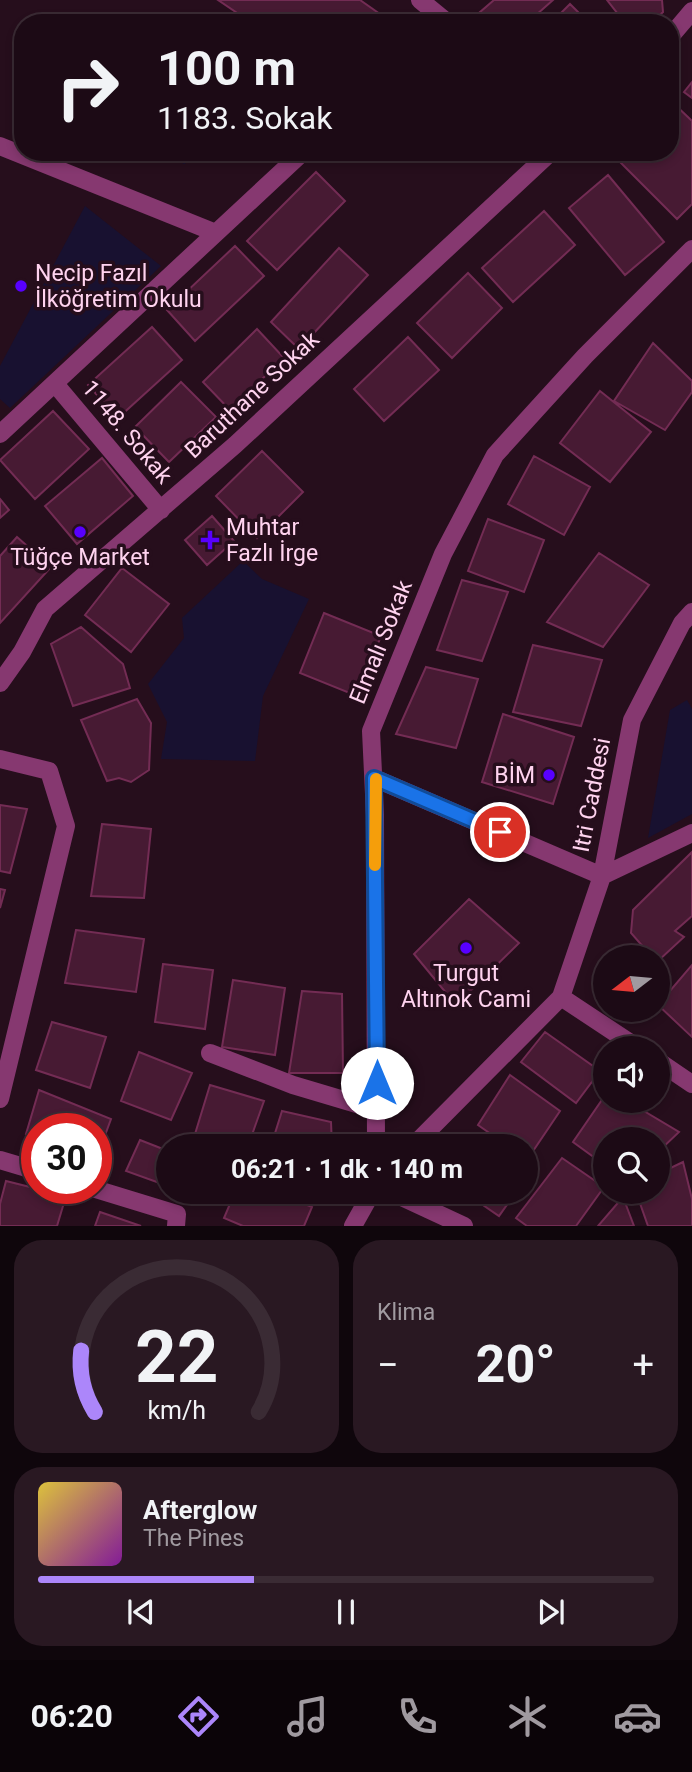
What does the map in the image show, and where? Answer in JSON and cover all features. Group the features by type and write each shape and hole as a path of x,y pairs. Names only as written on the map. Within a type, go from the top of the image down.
{"street":[{"path":"420,0 436,14"},
{"path":"679,26 692,11"},
{"path":"37,161 216,233"},
{"path":"0,435 293,161"},
{"name":"Baruthane Sokak","path":"0,683 22,652 45,609 235,446 541,161"},
{"name":"Elmalı Sokak","path":"376,1134 374,778 371,731 443,554 495,455 585,356 692,249"},
{"name":"1148. Sokak","path":"56,385 161,510"},
{"name":"Itri Caddesi","path":"561,997 601,876 632,720 682,623 692,612"},
{"path":"0,759 49,771 66,826 0,1100"},
{"path":"374,778 601,876 692,832"},
{"path":"425,1134 561,997 620,1036"},
{"path":"210,1053 293,1085 377,1110"},
{"path":"670,1069 692,1084"},
{"path":"0,1160 21,1166"},
{"path":"112,1194 177,1214 176,1226"},
{"path":"353,1226 365,1204"},
{"path":"417,1204 464,1226"}],"shaded area":[{"path":"85,206 161,266 10,408 0,399 0,366"},
{"path":"243,561 262,579 309,599 263,696 255,761 161,759 167,722 148,684 184,638 182,618"},
{"path":"687,700 692,709 692,814 648,838 670,710"}],"building":[{"path":"218,0 360,0 380,14 239,14"},
{"path":"494,0 553,0 537,14 479,13"},
{"path":"607,0 662,0 661,14 618,14"},
{"path":"570,4 580,14 560,14"},
{"path":"692,82 692,98 684,92"},
{"path":"679,109 692,121 692,204 677,219 619,161 679,161"},
{"path":"316,172 345,201 277,270 247,241"},
{"path":"608,175 664,242 625,275 569,208"},
{"path":"544,211 575,245 513,302 482,268"},
{"path":"235,246 264,276 195,341 167,310"},
{"path":"339,248 368,275 299,349 271,322"},
{"path":"468,273 502,308 452,358 417,323"},
{"path":"152,327 182,360 118,418 88,385"},
{"path":"257,329 284,358 230,410 203,382"},
{"path":"408,337 439,370 384,421 354,389"},
{"path":"653,343 692,381 692,392 665,430 614,401"},
{"path":"181,382 216,417 169,462 135,427"},
{"path":"600,391 651,432 610,482 560,443"},
{"path":"53,411 89,449 35,499 0,460"},
{"path":"262,451 303,492 257,538 216,496"},
{"path":"534,456 590,487 564,535 508,504"},
{"path":"102,458 133,496 77,544 45,506"},
{"path":"0,499 9,510 0,518"},
{"name":"Muhtar Fazlı İrge","path":"212,516 234,541 207,565 185,540"},
{"path":"488,519 544,540 524,592 468,571"},
{"path":"17,537 51,567 0,623 0,556"},
{"path":"599,553 649,585 603,647 547,622"},
{"path":"122,568 169,604 131,652 85,615"},
{"path":"462,580 508,592 482,661 437,650"},
{"path":"324,613 381,636 357,696 300,673"},
{"path":"81,627 123,664 130,688 73,706 51,644"},
{"path":"533,645 602,660 581,726 513,712"},
{"path":"426,667 478,679 456,748 396,734"},
{"path":"137,699 151,723 149,770 131,782 119,778 107,781 81,720"},
{"path":"503,714 574,737 553,804 482,782"},
{"path":"0,805 27,809 10,873 0,871"},
{"path":"102,824 151,829 144,898 91,896"},
{"path":"692,852 692,916 675,931 684,937 670,950 670,945 642,945 631,933 633,910"},
{"path":"0,889 5,890 0,908"},
{"name":"Turgut Altınok Cami","path":"469,899 519,943 456,1005 414,954"},
{"path":"76,930 144,939 136,992 65,983"},
{"path":"163,964 213,970 205,1029 155,1022"},
{"path":"692,965 692,1037 670,1016 670,991"},
{"path":"233,980 285,988 275,1055 222,1047"},
{"path":"302,991 342,994 343,1073 289,1073"},
{"path":"52,1022 106,1037 90,1088 36,1070"},
{"path":"545,1032 593,1066 593,1080 576,1103 521,1062"},
{"path":"139,1052 192,1073 171,1120 121,1101"},
{"path":"510,1075 560,1111 538,1144 538,1134 491,1134 478,1125"},
{"path":"210,1085 264,1101 252,1134 195,1134"},
{"path":"39,1090 96,1113 32,1113"},
{"path":"282,1111 331,1122 332,1134 275,1134"},
{"path":"593,1113 647,1113 679,1132 670,1141 670,1127 593,1127 593,1157 573,1142"},
{"path":"140,1140 156,1146 156,1182 126,1171"},
{"path":"562,1158 593,1179 593,1202 576,1226 527,1226 516,1218 527,1204 538,1204 538,1189"},
{"path":"683,1162 692,1199 692,1226 648,1226 640,1204 670,1204 670,1168"},
{"path":"6,1181 21,1185 21,1204 64,1204 57,1226 0,1226 0,1204"},
{"path":"230,1204 305,1204 312,1207 304,1226 243,1226 224,1218"},
{"path":"482,1204 508,1204 499,1216"},
{"path":"617,1204 626,1204 634,1226 598,1226"},
{"path":"100,1212 141,1226 95,1226"}],"slow traffic":[{"path":"375,865 374,778 376,779"}],"place":[{"name":"Necip Fazıl İlköğretim Okulu","path":"21,286"},
{"name":"Tüğçe Market","path":"80,532"},
{"name":"Muhtar Fazlı İrge","path":"210,540"},
{"name":"BİM","path":"549,775"},
{"name":"Turgut Altınok Cami","path":"466,948"}],"route":[{"path":"377,1083 374,778 500,832"}]}
